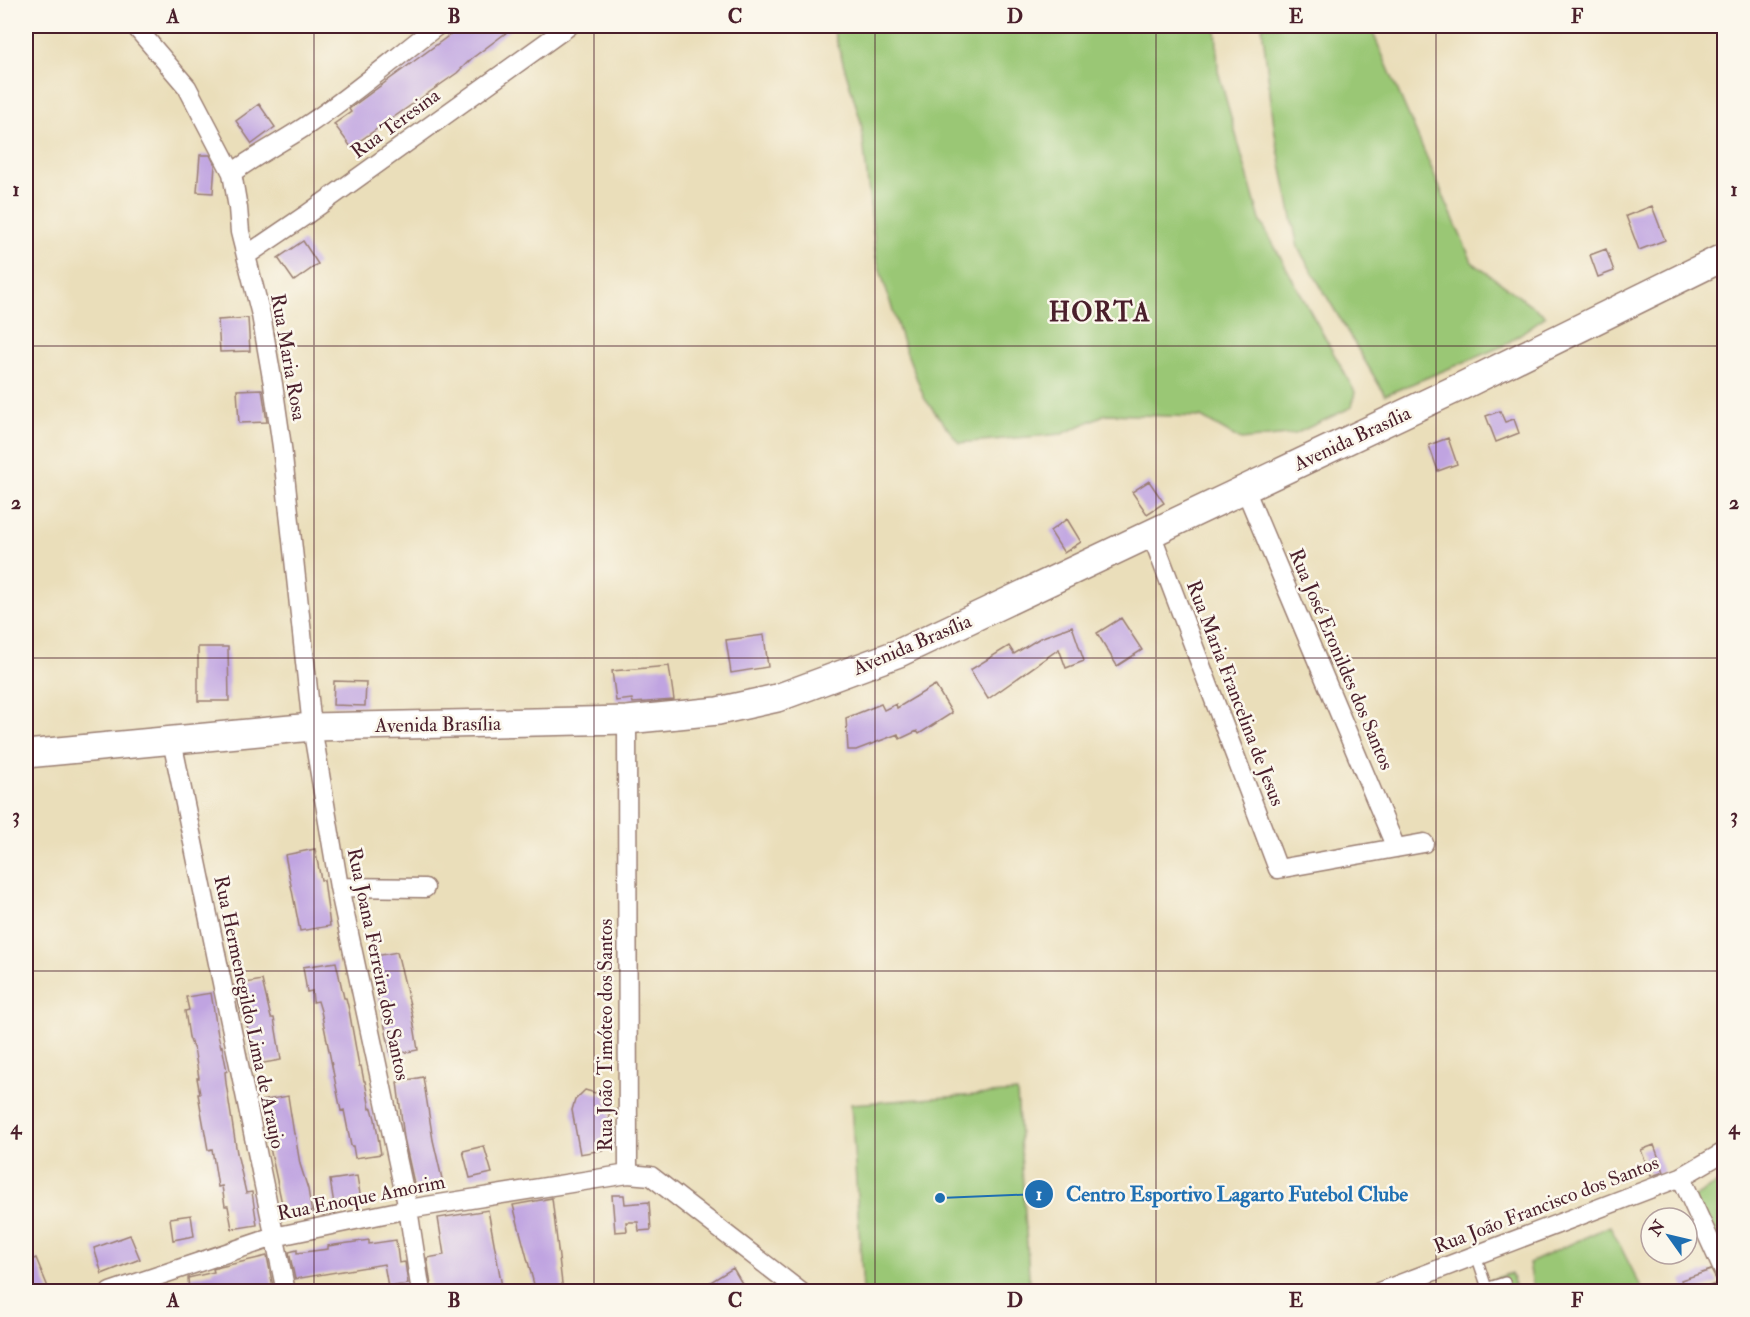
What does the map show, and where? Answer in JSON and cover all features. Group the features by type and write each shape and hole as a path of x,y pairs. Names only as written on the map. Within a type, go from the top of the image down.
{"main road":[{"name":"Avenida Brasília","path":"26,754 312,727 627,720 718,711 777,698 899,653 1462,386 1725,257"}],"street":[{"name":"Rua Maria Rosa","path":"135,26 187,87 232,173 240,232 261,315 282,447 312,727"},
{"path":"232,173 256,155 311,123 437,26"},
{"name":"Rua Teresina","path":"247,255 569,26"},
{"name":"Rua José Eronildes dos Santos","path":"1245,489 1396,848"},
{"name":"Rua Maria Francelina de Jesus","path":"1151,533 1278,869 1396,848"},
{"name":"Rua João Timóteo dos Santos","path":"627,720 628,1174 651,1176 801,1292"},
{"name":"Rua Joana Ferreira dos Santos","path":"312,727 339,887 408,1209 421,1292"},
{"name":"Rua Hermenegildo Lima de Araujo","path":"172,741 286,1292"},
{"path":"1396,848 1424,843"},
{"path":"339,887 425,888"},
{"name":"Rua João Francisco dos Santos","path":"1379,1292 1681,1177 1725,1152"},
{"name":"Rua Enoque Amorim","path":"110,1292 274,1237 408,1209 628,1174"},
{"path":"1681,1177 1725,1272"}],"lane":[{"path":"1476,1255 1487,1288"},
{"path":"1473,1292 1505,1282 1508,1292"}],"green space":[{"path":"832,26 1216,26 1218,71 1260,220 1355,392 1352,407 1295,434 1241,440 1201,417 1106,414 1062,434 959,443 924,398 902,340 876,257 861,122"},
{"path":"1262,26 1370,26 1472,262 1546,316 1503,346 1385,395 1298,248 1275,134"},
{"path":"1017,1092 1030,1291 863,1291 851,1104"},
{"path":"1724,1179 1724,1265 1699,1211 1699,1206 1697,1206 1693,1198"},
{"path":"1610,1226 1643,1291 1534,1291 1529,1263"},
{"path":"1511,1273 1517,1291 1464,1292 1463,1290"}],"building":[{"path":"462,26 515,26 471,59 457,73 351,147 334,124 351,112 349,109"},
{"path":"259,104 275,127 252,144 236,121"},
{"path":"200,155 210,155 215,165 213,193 197,192"},
{"path":"1652,206 1665,240 1639,250 1626,216"},
{"path":"303,241 318,264 294,281 278,258"},
{"path":"1606,249 1614,271 1598,277 1590,255"},
{"path":"248,318 250,351 220,352 218,320"},
{"path":"262,389 267,422 239,423 237,390"},
{"path":"1500,411 1505,422 1514,419 1519,433 1496,442 1486,416"},
{"path":"1448,438 1457,464 1438,471 1429,445"},
{"path":"1149,481 1164,503 1147,514 1132,492"},
{"path":"1067,519 1081,542 1064,553 1050,531"},
{"path":"1121,618 1142,650 1117,666 1097,633"},
{"path":"1072,626 1084,661 1066,668 1059,649 988,699 970,670 1009,646 1014,654 1040,638"},
{"path":"764,635 768,667 731,673 726,640"},
{"path":"198,647 228,647 229,701 198,701"},
{"path":"669,666 674,700 633,703 632,699 616,701 612,671"},
{"path":"334,681 366,682 365,706 333,705"},
{"path":"935,685 952,713 919,734 917,731 900,739 898,734 856,750 848,750 846,718 881,704 884,710 896,704 897,708"},
{"path":"315,849 321,880 324,880 330,926 300,931 285,855"},
{"path":"397,952 412,1013 418,1050 391,1055 370,957"},
{"path":"336,962 349,1010 359,1066 361,1066 370,1109 372,1108 375,1119 381,1154 355,1158 344,1110 341,1111 321,1011 318,1001 313,1002 312,991 307,992 303,967"},
{"path":"262,980 271,1018 274,1018 281,1060 253,1065 246,1017 242,1017 234,985"},
{"path":"211,993 227,1071 225,1072 226,1083 237,1153 246,1193 252,1192 257,1225 232,1229 222,1186 218,1187 212,1149 208,1150 198,1094 200,1094 197,1078 199,1078 185,1011 189,1010 186,997"},
{"path":"423,1077 433,1140 443,1183 415,1188 404,1138 397,1082"},
{"path":"585,1090 606,1096 615,1148 580,1154 572,1110 575,1100"},
{"path":"288,1096 312,1214 285,1218 260,1101"},
{"path":"1654,1145 1664,1172 1651,1176 1641,1150"},
{"path":"484,1146 492,1173 470,1178 463,1151"},
{"path":"357,1176 361,1200 334,1204 330,1180"},
{"path":"612,1195 624,1195 625,1204 649,1202 651,1230 639,1231 638,1222 626,1222 627,1231 615,1232"},
{"path":"552,1198 563,1292 536,1292 513,1205"},
{"path":"488,1210 503,1292 432,1292 427,1258 444,1255 438,1218"},
{"path":"191,1215 194,1236 173,1240 170,1218"},
{"path":"130,1235 140,1259 102,1274 94,1248"},
{"path":"369,1240 369,1244 396,1240 399,1263 405,1262 408,1284 388,1287 384,1264 295,1279 289,1252 328,1249 328,1246"},
{"path":"267,1256 274,1292 189,1292 188,1278 214,1272 213,1269 220,1267"},
{"path":"36,1258 50,1292 26,1292 26,1262"},
{"path":"733,1268 747,1292 714,1292 709,1283"},
{"path":"1711,1270 1718,1283 1693,1292 1685,1292 1681,1280"}],"place":[{"name":"Centro Esportivo Lagarto Futebol Clube","path":"940,1198"}],"district":[{"name":"HORTA","path":"1100,312"}]}
